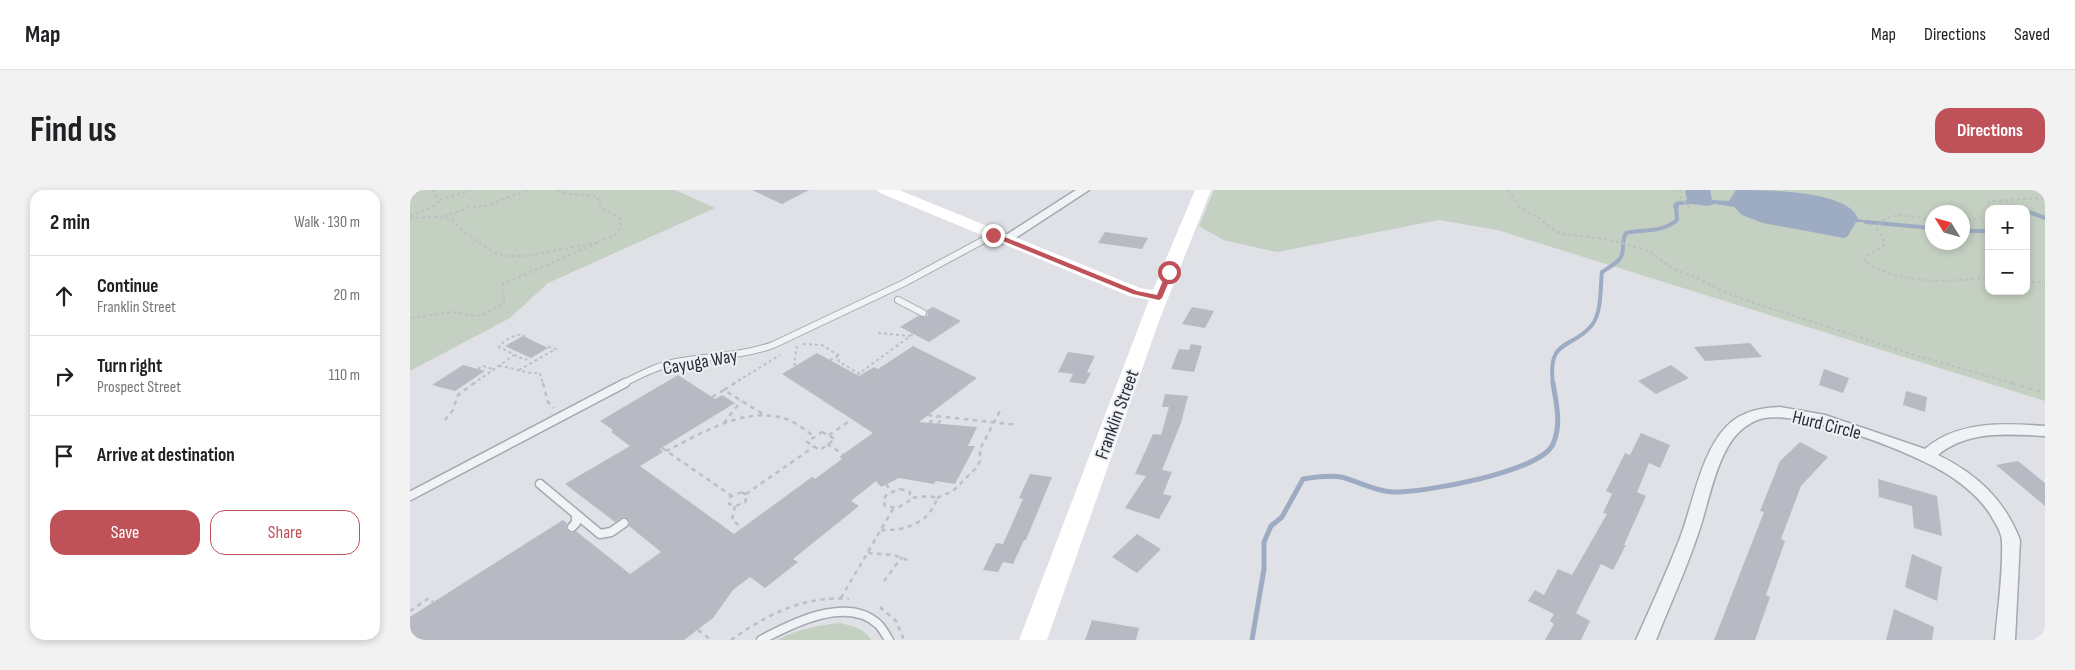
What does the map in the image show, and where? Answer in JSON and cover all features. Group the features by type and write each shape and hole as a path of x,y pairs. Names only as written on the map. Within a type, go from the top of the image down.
{"street":[{"path":"885,190 1135,292 1159,298"},
{"path":"999,238 1084,190"},
{"name":"Franklin Street","path":"1034,640 1159,298 1203,190"},
{"name":"Hurd Circle","path":"1646,640 1690,532 1701,496 1720,450 1732,430 1746,418 1769,413 1805,415 1850,428 1927,456 1945,465 1978,488 1994,505 2006,525 2011,540 2005,640"},
{"path":"1927,456 1939,445 1960,436 1998,431 2045,431"}],"lane":[{"name":"Cayuga Way","path":"410,496 648,371 675,362 756,351 773,345 999,238"},
{"path":"898,300 923,313"},
{"path":"540,484 600,534 611,532 624,523"},
{"path":"572,527 576,523 576,515"},
{"path":"761,640 797,621 844,611 863,615 871,619 880,626 889,640"}],"path":[{"path":"432,190 440,200"},
{"path":"410,217 436,205 440,200 472,190"},
{"path":"410,217 452,215 471,207 485,206 528,190"},
{"path":"410,318 454,312 474,316 482,315 504,303 503,284 616,234 621,228 621,219 601,207 597,196 591,194 572,195 558,190"},
{"path":"1508,190 1520,208 1562,234 1611,240 1649,251 1673,269 1696,277 1720,290 1748,301 1914,355 2045,393"},
{"path":"1680,190 1681,198 1690,208"},
{"path":"1987,205 1993,201 2045,198"},
{"path":"1925,219 1898,215 1885,218 1877,228 1885,244 1876,252 1869,254 1864,261 1872,268 1894,277 1940,280 1985,278"},
{"path":"437,217 451,219 465,233 495,253 506,256 527,256 599,242"},
{"path":"1970,221 1985,218"},
{"path":"2030,281 2045,283"},
{"path":"858,374 868,369 912,335 878,333"},
{"path":"525,337 522,334 516,336 499,345 499,347 526,360 530,357"},
{"path":"796,365 794,364 797,345 805,343 822,345 838,355 839,362 866,377"},
{"path":"519,370 556,349 547,345 544,346"},
{"path":"445,420 453,410 458,395 514,355"},
{"path":"830,360 838,355"},
{"path":"478,369 483,366 493,369"},
{"path":"497,366 512,367 528,375 540,373 548,402 562,416"},
{"path":"712,397 724,390 764,415"},
{"path":"720,426 735,412 741,401"},
{"path":"911,498 908,490 900,489 891,491 885,497 883,504 893,509 902,507 911,498 929,496 937,498 953,491 969,477 980,461 980,449 1001,409"},
{"path":"666,451 720,426 752,416 764,415 786,419 815,437"},
{"path":"928,415 1017,426"},
{"path":"929,423 940,417"},
{"path":"938,424 940,417"},
{"path":"828,435 851,420"},
{"path":"964,426 967,420"},
{"path":"822,432 828,435 835,439 820,450 808,442 822,432"},
{"path":"827,444 843,454"},
{"path":"746,494 748,498 745,502 735,506 730,505 728,502 732,496 739,493 746,494 815,446"},
{"path":"662,448 732,496"},
{"path":"886,484 891,491"},
{"path":"880,530 898,530 917,523 932,510 937,498"},
{"path":"735,506 732,520 740,526 741,532"},
{"path":"841,598 893,509"},
{"path":"867,553 884,553 910,561"},
{"path":"884,581 902,557"},
{"path":"410,611 430,598 433,602"},
{"path":"880,607 896,621 904,640"},
{"path":"698,630 711,640"}],"green space":[{"path":"410,190 675,190 715,208 548,283 510,318 410,371"},
{"path":"1214,190 2045,190 2045,401 1497,230 1439,220 1277,252 1223,240 1199,226"},
{"path":"841,623 866,633 871,640 777,640 808,628"}],"water":[{"path":"1685,190 1710,190 1712,200 1729,201 1736,190 1766,190 1823,197 1839,202 1851,209 1858,219 1872,222 1856,222 1848,236 1844,238 1763,223 1742,215 1734,207 1715,204 1708,206 1691,204 1679,205 1678,211 1673,206 1675,202 1687,200"}],"building":[{"path":"752,190 809,190 782,204"},
{"path":"1105,232 1148,238 1142,249 1098,243"},
{"path":"933,307 961,321 929,342 900,327 918,316 925,317 928,315 927,310"},
{"path":"1192,307 1214,311 1205,328 1182,324"},
{"path":"523,336 548,348 531,358 505,346"},
{"path":"1750,343 1762,357 1705,361 1694,347"},
{"path":"1191,344 1202,346 1194,372 1171,369 1179,349 1189,350"},
{"path":"913,346 977,378 919,422 977,427 968,446 975,446 955,484 936,481 934,484 899,478 881,487 876,481 851,501 859,506 793,559 798,562 765,588 750,577 733,590 713,618 684,640 410,640 410,617 563,520 567,523 566,528 568,532 573,533 576,531 630,574 661,552 629,526 630,522 627,518 623,517 615,522 565,484 630,446 600,421 678,375 715,399 722,395 735,403 660,449 663,452 640,466 734,534 812,477 815,479 842,459 839,457 873,433 782,374 817,353 859,376 874,367 878,369"},
{"path":"1068,352 1095,356 1087,372 1091,373 1085,384 1069,382 1073,374 1058,372"},
{"path":"463,365 485,371 455,391 432,385"},
{"path":"1671,365 1689,378 1656,394 1638,381"},
{"path":"1824,369 1849,378 1843,393 1819,385"},
{"path":"1906,391 1927,397 1925,412 1903,405"},
{"path":"1165,394 1188,396 1181,423 1162,470 1172,472 1163,494 1172,496 1159,519 1125,508 1146,476 1135,474 1153,434 1161,435 1169,407 1162,407"},
{"path":"1641,433 1670,445 1660,468 1649,463 1637,492 1646,496 1624,545 1626,545 1613,570 1601,564 1576,613 1590,621 1581,640 1545,640 1554,624 1550,621 1554,614 1528,601 1535,590 1544,595 1558,569 1572,575 1607,514 1603,513 1612,494 1606,491 1625,453 1630,455"},
{"path":"1800,442 1828,457 1801,486 1781,539 1785,541 1766,595 1770,597 1755,640 1714,640 1764,512 1760,511 1780,461"},
{"path":"2018,461 2045,483 2045,506 1996,465"},
{"path":"1030,474 1052,477 1026,540 1024,540 1013,564 1003,562 998,572 983,570 996,543 1003,544 1023,499 1019,498"},
{"path":"1878,479 1937,496 1942,536 1914,528 1912,506 1879,497"},
{"path":"1137,534 1161,549 1137,573 1112,557"},
{"path":"1912,554 1942,567 1937,601 1905,587"},
{"path":"1894,609 1934,627 1932,640 1886,640"},
{"path":"1092,620 1139,628 1136,640 1085,640"}],"waterway":[{"path":"1553,384 1552,369 1557,351 1584,333 1595,320 1599,307 1602,272 1620,259 1626,233 1659,229 1671,224 1677,220 1676,206"},
{"path":"2030,212 2045,218"},
{"path":"1866,222 1925,227"},
{"path":"1970,231 1985,231"},
{"path":"1252,640 1264,569 1264,542 1271,526 1282,517 1303,479 1327,476 1341,477 1372,488 1392,492 1453,485 1505,472 1544,454 1553,444 1558,421 1553,383"}],"route":[{"path":"993,235 1135,292 1159,298 1169,272"}]}
